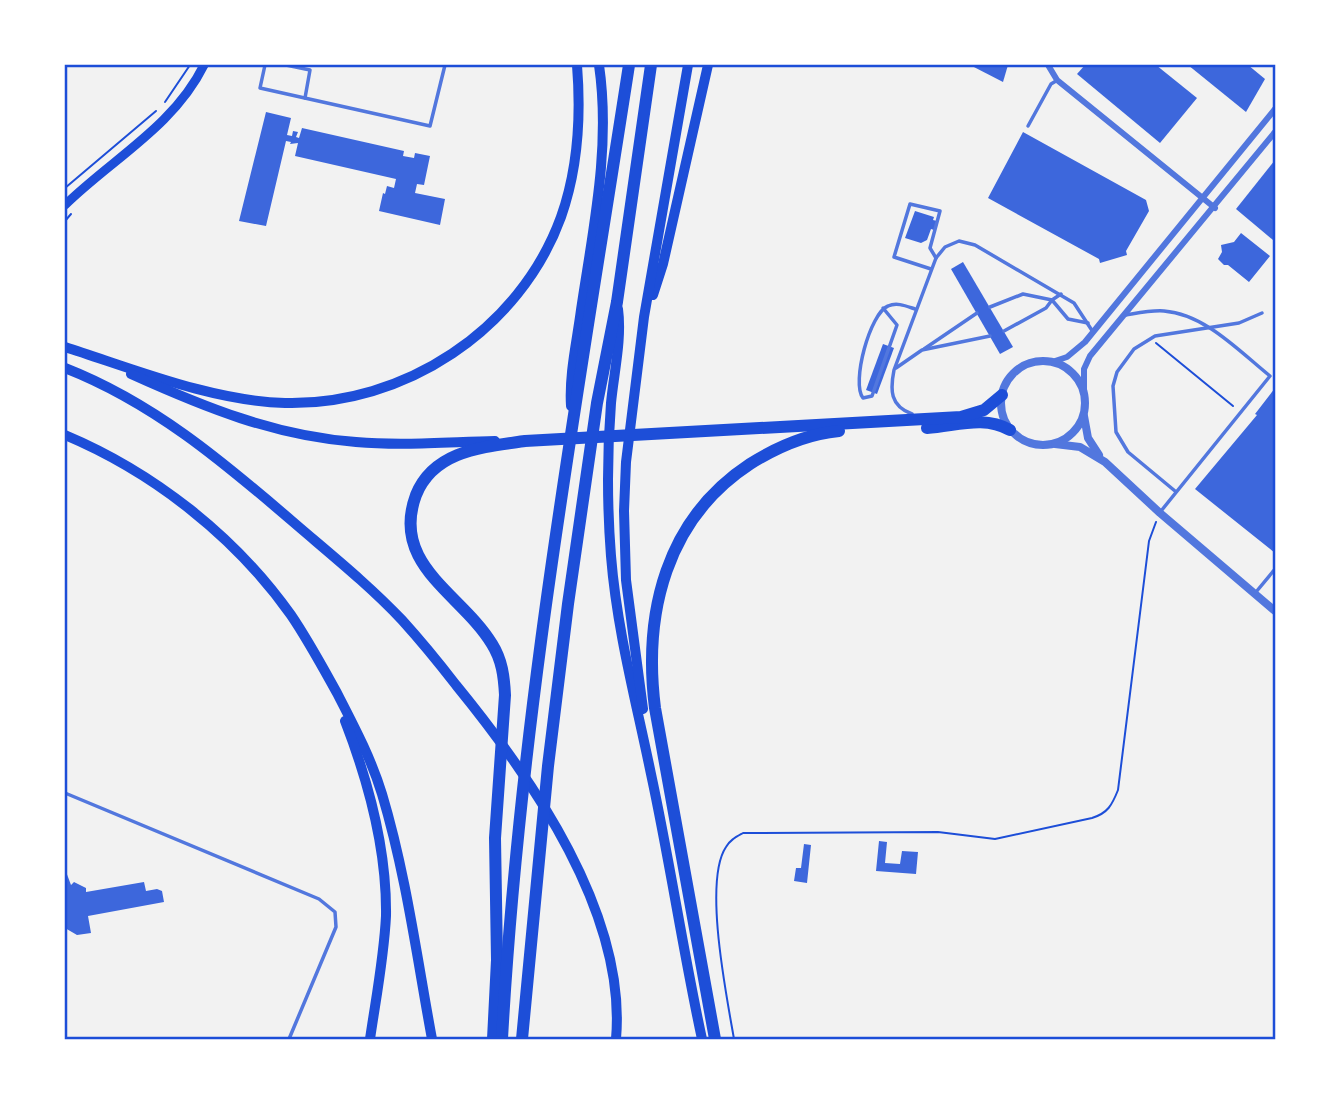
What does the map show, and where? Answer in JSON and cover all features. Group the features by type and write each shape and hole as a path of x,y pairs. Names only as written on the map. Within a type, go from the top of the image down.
{"highway":[{"path":"65,347 204,390 245,399 285,403 356,397 393,385 433,366 471,341 512,301 550,242 565,205 576,151 579,109 577,65"},
{"path":"573,428 571,386 604,144 604,108 599,65"},
{"path":"502,1039 506,971 534,687 629,65"},
{"path":"522,1039 529,947 562,645 597,403 617,302 651,65"},
{"path":"651,774 633,649 626,568 625,487 634,390 688,65"},
{"path":"645,317 663,264 708,65"},
{"path":"617,302 620,326 607,470 611,559 623,652 651,774 702,1039"},
{"path":"84,353 215,411 263,426 298,435 386,444 525,441 931,419 977,413 1002,395"},
{"path":"65,368 108,386 154,412 246,482 393,611 478,712 535,792 576,867 602,931 611,963 616,993 616,1039"},
{"path":"715,1039 652,683 658,601 673,552 691,521 718,489 757,460 800,439 831,432 955,426 984,421 994,422 1010,430"},
{"path":"65,435 142,475 216,532 286,608 310,643 364,746 382,794 398,860 432,1039"},
{"path":"493,1039 497,961 495,826 504,715 504,677 501,662 487,636 428,573 419,558 412,536 411,517 419,490 435,469 445,461 481,447 525,441"},
{"path":"330,679 368,787 385,878 384,938 370,1039"},
{"path":"690,982 695,1039"}],"main road":[{"path":"65,205 136,145 173,109 204,65"}],"street":[{"path":"1048,65 1057,80 1215,208"},
{"path":"1052,362 1074,352 1093,332 1275,109"},
{"path":"1105,462 1088,438 1084,416 1084,374 1087,362 1275,132"},
{"path":"1084,391 1073,374 1063,366 1052,362 1035,362 1020,368 1008,380 1002,395 1003,415 1010,430 1031,444 1081,447 1105,462 1160,513 1275,611"},
{"path":"1055,444 1073,433 1084,416"}],"lane":[{"path":"265,65 260,88 430,126 445,65"},
{"path":"286,65 310,70 305,98"},
{"path":"1028,126 1051,84 1057,80"},
{"path":"931,269 894,257 910,204 940,211 929,248 936,258"},
{"path":"931,419 907,412 895,402 891,385 915,309 936,258 945,247 959,241 975,245 1061,294 1073,303 1093,332"},
{"path":"990,307 1009,297 1023,294 1052,300 1068,318 1088,323"},
{"path":"1004,331 1046,308 1061,294"},
{"path":"897,325 872,396 863,398 859,393 858,377 872,325 878,313 897,303 915,309"},
{"path":"883,308 897,325 908,329"},
{"path":"1124,315 1166,311 1209,327 1270,376 1160,513"},
{"path":"894,370 977,313"},
{"path":"1176,492 1129,452 1116,432 1113,386 1117,372 1134,349 1155,335 1239,324 1262,313"},
{"path":"922,350 990,336"},
{"path":"1255,593 1275,569"},
{"path":"65,793 319,899 335,912 336,927 289,1039"}],"path":[{"path":"65,188 160,107 190,65"},
{"path":"1150,338 1241,412"},
{"path":"734,1039 717,931 718,868 726,847 734,838 743,833 938,832 995,839 1092,818 1102,815 1111,807 1118,790 1149,541 1160,513"}],"building":[{"path":"970,65 1008,65 1003,82"},
{"path":"1085,65 1156,65 1197,98 1160,143 1077,74"},
{"path":"1188,65 1248,65 1265,79 1246,112"},
{"path":"266,112 291,118 287,135 292,136 293,131 298,132 296,137 299,138 302,128 404,151 403,156 414,158 415,153 430,156 424,185 417,184 415,193 445,199 440,225 379,211 383,193 385,194 387,186 394,188 396,179 295,156 298,143 290,144 291,142 286,141 266,226 239,221"},
{"path":"1023,132 1146,200 1149,211 1126,251 1127,255 1100,263 1099,259 988,198"},
{"path":"1275,160 1275,236 1273,240 1236,209"},
{"path":"915,211 934,217 933,220 937,221 927,240 921,243 905,238"},
{"path":"1241,233 1270,256 1249,282 1218,259 1222,252 1221,245 1234,242"},
{"path":"963,262 1013,347 1000,354 951,269"},
{"path":"883,344 894,348 877,394 866,390"},
{"path":"1275,388 1275,553 1195,489 1257,415 1255,414"},
{"path":"879,841 887,842 885,863 900,864 902,851 918,852 916,874 876,871"},
{"path":"804,844 811,845 807,883 794,881 796,868 801,868"},
{"path":"65,869 71,885 74,882 86,888 86,892 144,882 146,891 162,891 164,902 88,916 91,933 77,935 65,928"}]}
